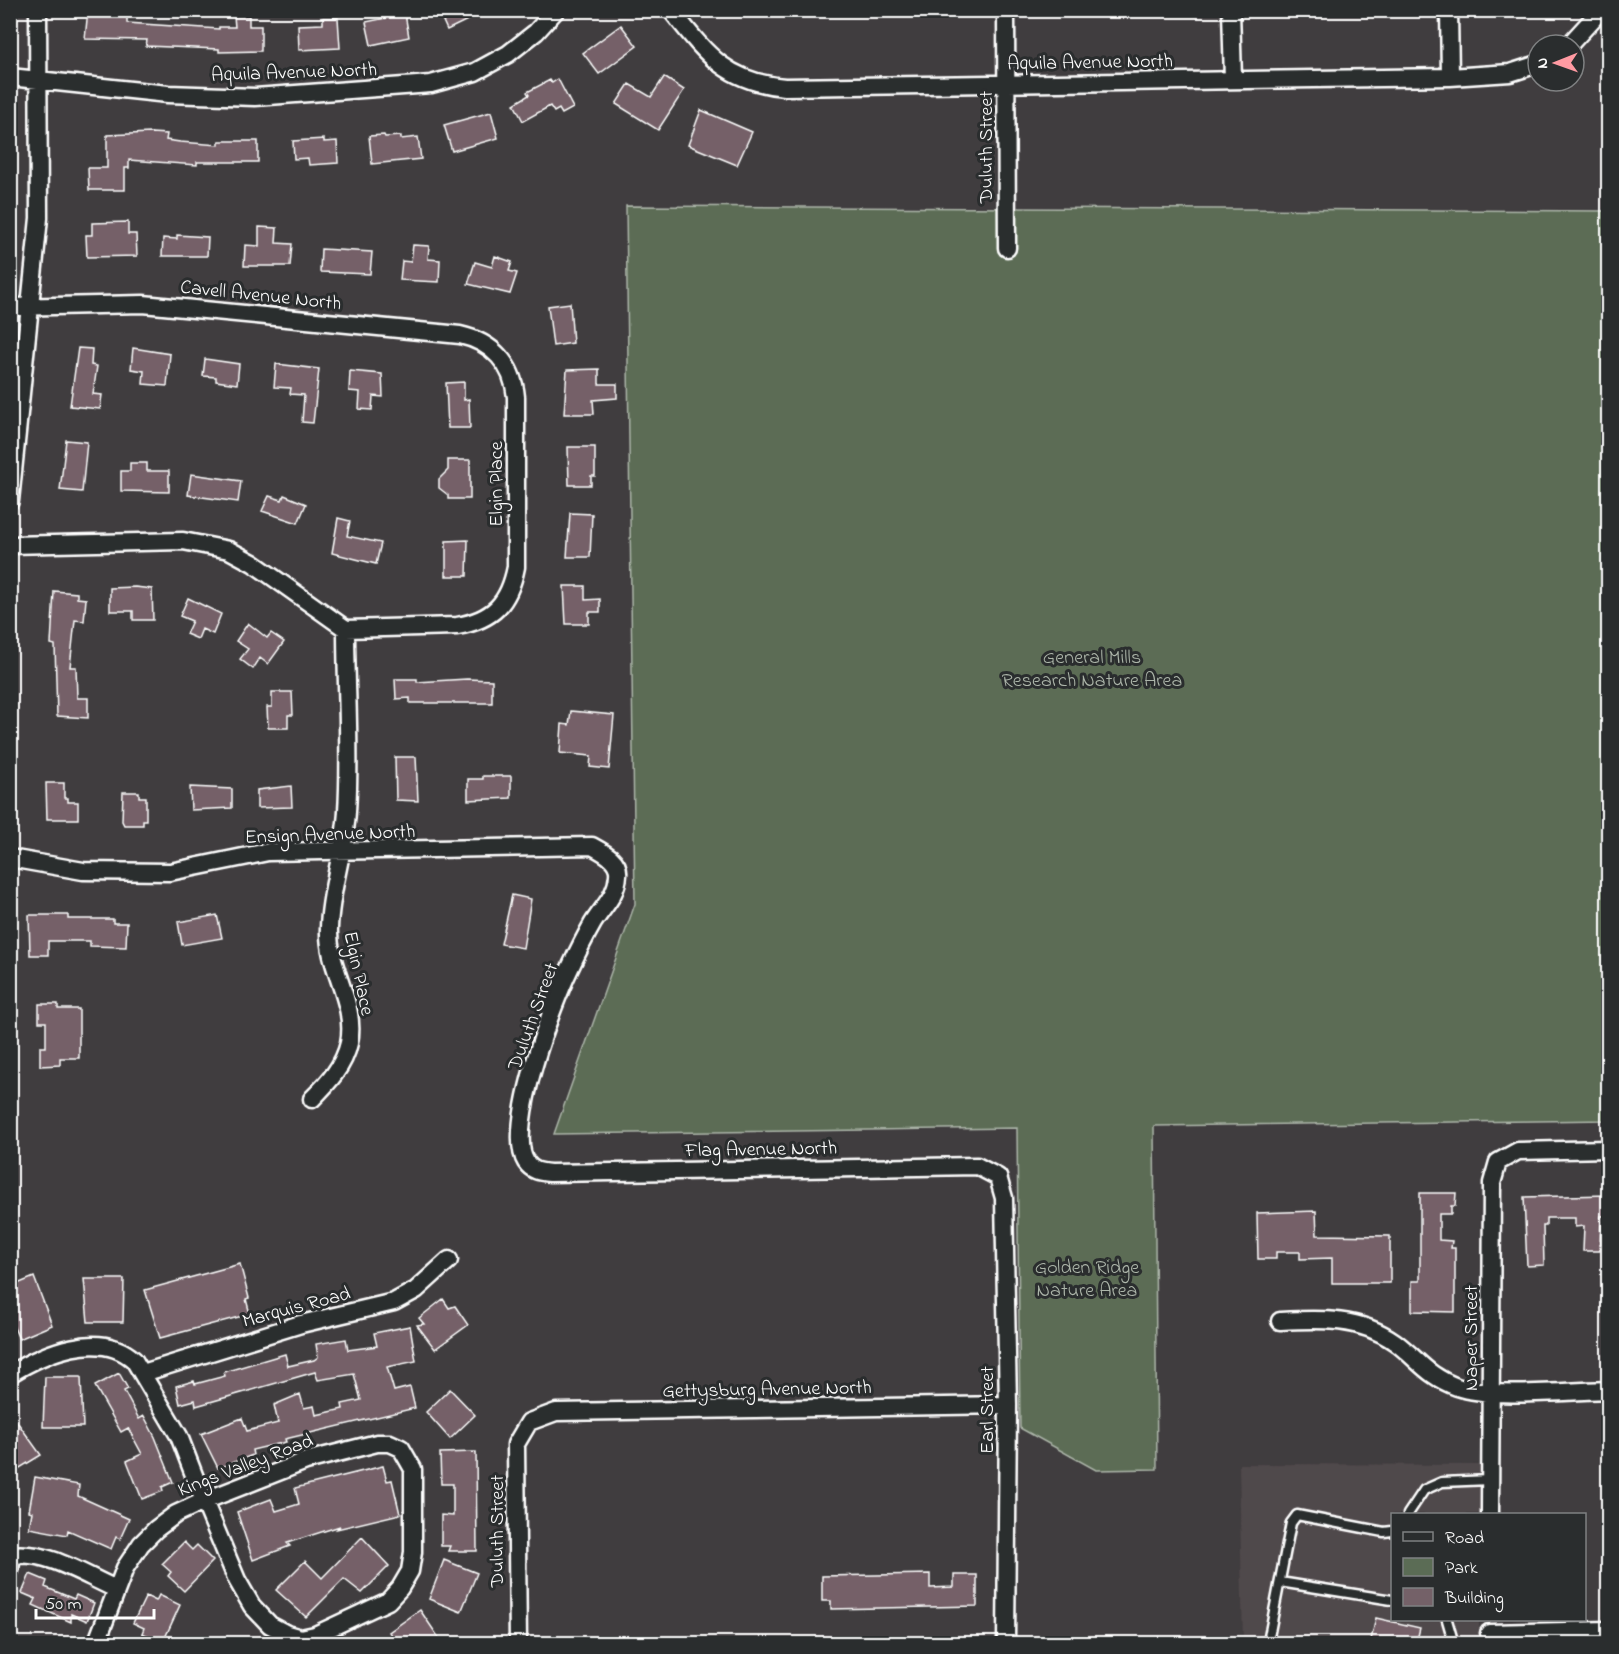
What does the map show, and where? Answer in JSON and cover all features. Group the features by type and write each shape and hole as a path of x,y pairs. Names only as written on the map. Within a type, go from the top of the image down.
{"street":[{"path":"10,501 39,218 38,10"},
{"name":"Aquila Avenue North","path":"10,77 168,94 255,97 431,84 475,72 508,54 536,32 556,10"},
{"name":"Aquila Avenue North","path":"671,10 717,64 737,77 760,85 784,87 1450,77 1510,73 1526,68"},
{"name":"Duluth Street","path":"1006,10 1007,248"},
{"path":"1231,10 1233,79"},
{"path":"1449,10 1450,77"},
{"path":"1581,33 1601,10"},
{"name":"Cavell Avenue North","path":"10,307 143,304 460,335 476,339 489,346 501,358"},
{"name":"Elgin Place","path":"312,1100 331,1080 343,1061 350,1035 350,1008 333,962 328,930 347,809 346,629 472,624 496,610 512,586 516,567 516,397 515,383 501,358"},
{"path":"10,545 183,541 207,544 229,550 253,563 346,629"},
{"name":"Ensign Avenue North","path":"10,858 83,871 170,872 187,871 254,854 592,846 606,853 615,863 619,873 614,894"},
{"name":"Duluth Street","path":"526,1161 520,1143 522,1119 546,1026 570,968 594,922 614,894"},
{"name":"Naper Street","path":"1490,1513 1492,1183 1498,1162 1518,1151 1608,1149"},
{"name":"Flag Avenue North","path":"526,1161 536,1171 550,1173 976,1166 998,1177"},
{"name":"Earl Street","path":"998,1177 1003,1187 1004,1198 1008,1405 1006,1644"},
{"name":"Marquis Road","path":"143,1373 301,1324 394,1302 416,1290 449,1260"},
{"path":"1280,1321 1321,1319 1358,1323 1394,1341 1429,1373 1459,1388 1490,1393 1608,1390"},
{"path":"10,1374 35,1358 56,1350 110,1346 124,1351 143,1373 178,1436 204,1501"},
{"name":"Gettysburg Avenue North","path":"529,1422 556,1412 1008,1405"},
{"name":"Duluth Street","path":"518,1644 516,1444 529,1422"},
{"name":"Kings Valley Road","path":"96,1644 125,1568 141,1544 176,1514 204,1501 306,1461 377,1443 390,1443 401,1448 413,1469 413,1552 410,1571 400,1588 388,1601 315,1635 301,1638 287,1634 270,1625 252,1606 237,1580 204,1501"},
{"path":"11,1560 29,1553 44,1556 116,1589"},
{"path":"1489,1632 1608,1630"}],"lane":[{"path":"1409,1513 1424,1490 1442,1482 1490,1480"},
{"path":"1269,1637 1291,1523 1297,1515 1384,1532 1391,1531"},
{"path":"1280,1582 1391,1600"},
{"path":"1447,1621 1454,1644"}],"shaded area":[{"path":"1239,1464 1481,1465 1480,1513 1391,1513 1391,1621 1479,1621 1479,1643 1243,1643"}],"green space":[{"name":"General Mills Research Nature Area","path":"626,206 1608,211 1608,1120 1154,1126 1157,1469 1096,1470 1020,1428 1017,1128 554,1134 635,904"}],"building":[{"path":"88,10 109,10 109,16 127,16 127,23 219,29 219,27 235,27 234,16 249,16 249,26 261,26 261,51 219,52 219,49 146,46 147,40 85,39"},
{"path":"438,10 488,10 447,30"},
{"path":"405,14 409,37 371,45 366,22"},
{"path":"323,18 338,18 340,48 299,50 298,25 323,24"},
{"path":"621,25 637,46 599,74 583,53"},
{"path":"664,77 684,90 658,130 616,104 629,84 651,97"},
{"path":"558,79 573,108 562,114 559,109 554,112 550,106 523,121 514,104 529,95 527,92 550,80 552,83"},
{"path":"701,110 752,132 737,165 688,145"},
{"path":"491,112 498,138 452,151 444,125"},
{"path":"167,134 166,140 219,145 219,141 258,141 258,162 197,162 197,165 129,160 129,168 125,168 125,190 89,190 88,168 107,168 107,135"},
{"path":"384,135 385,137 401,136 401,139 418,137 421,159 372,164 369,136"},
{"path":"324,139 324,142 337,141 338,163 309,165 308,158 294,159 293,141"},
{"path":"128,222 128,234 136,234 137,256 87,257 86,235 92,235 92,223"},
{"path":"259,227 277,228 276,243 292,244 290,266 244,266 245,245 259,246"},
{"path":"177,235 208,237 207,256 162,256 163,238 177,239"},
{"path":"413,245 429,246 428,259 440,260 439,282 400,280 402,261 411,262"},
{"path":"321,249 372,252 370,274 320,272"},
{"path":"495,256 512,262 509,271 517,273 510,294 468,284 475,262 492,267"},
{"path":"570,303 573,343 553,346 548,306"},
{"path":"78,348 92,349 91,365 97,366 93,394 102,395 100,409 70,406"},
{"path":"133,348 170,354 167,386 143,384 144,371 131,369"},
{"path":"205,359 239,364 237,384 216,381 216,377 203,376"},
{"path":"276,364 319,369 313,423 302,422 304,395 290,394 291,388 274,387"},
{"path":"599,369 599,384 617,384 617,398 593,400 594,414 564,414 567,370"},
{"path":"350,371 382,374 383,397 373,396 372,410 359,409 360,392 349,391"},
{"path":"464,382 464,400 469,399 470,428 448,428 446,383"},
{"path":"66,440 87,442 82,492 60,490"},
{"path":"568,447 595,447 595,476 591,476 591,485 569,485"},
{"path":"448,460 470,460 470,499 448,499 448,495 439,488 439,479 448,470"},
{"path":"130,463 147,463 147,471 169,471 169,492 121,491 121,471 130,471"},
{"path":"191,474 241,481 238,502 188,495"},
{"path":"284,495 306,504 298,523 262,511 269,496 282,500"},
{"path":"570,513 592,514 590,557 567,557"},
{"path":"338,518 350,521 347,536 381,543 376,564 332,553"},
{"path":"468,540 467,576 446,576 446,541"},
{"path":"564,586 585,586 585,600 600,599 600,612 589,612 589,624 566,624"},
{"path":"110,588 152,589 153,620 133,620 133,611 110,611"},
{"path":"54,591 77,593 77,598 86,599 84,621 75,620 70,667 76,667 77,698 88,698 88,718 57,716 55,645 51,644"},
{"path":"188,598 221,614 213,634 202,629 198,639 186,634 192,621 180,616"},
{"path":"248,623 267,638 271,633 284,642 268,664 260,658 253,669 240,659 248,649 236,641"},
{"path":"395,679 417,679 417,682 492,680 492,703 410,703 410,698 396,699"},
{"path":"272,692 292,692 293,715 288,715 288,728 268,728 267,707 272,707"},
{"path":"571,711 614,715 609,769 590,767 591,756 560,753 562,724 569,725"},
{"path":"395,757 416,757 418,801 396,800"},
{"path":"483,776 511,776 511,798 468,800 468,779 483,779"},
{"path":"46,783 64,783 64,798 68,798 68,802 78,802 78,819 47,819"},
{"path":"291,786 292,807 257,808 257,790"},
{"path":"190,787 232,789 232,808 191,810"},
{"path":"123,792 139,792 139,797 146,797 146,820 143,820 143,825 124,825 122,821"},
{"path":"512,895 531,899 523,948 501,944"},
{"path":"29,915 68,915 68,919 113,919 113,923 127,923 126,947 90,946 90,941 48,941 48,955 30,955"},
{"path":"217,915 222,938 182,945 178,922"},
{"path":"39,1004 58,1004 58,1009 79,1009 79,1058 60,1058 60,1065 40,1066 40,1047 46,1047 46,1022 39,1022"},
{"path":"1420,1193 1456,1193 1455,1206 1451,1206 1451,1214 1439,1214 1439,1240 1452,1241 1451,1248 1455,1248 1455,1312 1412,1311 1412,1281 1420,1281"},
{"path":"1608,1195 1608,1216 1601,1216 1600,1251 1583,1251 1584,1226 1575,1227 1575,1218 1546,1218 1546,1226 1543,1226 1544,1265 1527,1266 1524,1197"},
{"path":"1316,1211 1317,1235 1390,1236 1390,1283 1332,1283 1332,1258 1300,1259 1300,1252 1276,1252 1276,1259 1258,1259 1257,1213"},
{"path":"240,1264 249,1298 246,1299 250,1314 160,1338 145,1290"},
{"path":"34,1277 52,1325 19,1339 10,1318 10,1287"},
{"path":"84,1279 124,1279 123,1322 88,1322"},
{"path":"443,1299 449,1308 455,1306 468,1325 435,1349 417,1325 424,1324 419,1318"},
{"path":"410,1326 416,1361 387,1367 394,1391 410,1387 415,1408 285,1439 286,1442 252,1450 253,1455 218,1468 201,1434 242,1418 247,1431 278,1423 274,1405 300,1394 304,1408 314,1406 316,1415 343,1409 342,1404 361,1400 354,1374 318,1380 315,1372 196,1406 195,1400 180,1404 176,1386 194,1381 195,1384 225,1376 224,1372 285,1354 288,1366 314,1360 318,1357 316,1344 346,1339 348,1350 377,1346 374,1333"},
{"path":"119,1373 128,1389 124,1391 139,1419 144,1416 155,1437 173,1482 162,1487 163,1491 142,1499 127,1461 142,1454 128,1428 121,1432 95,1386"},
{"path":"45,1377 81,1377 83,1427 43,1427"},
{"path":"450,1389 475,1415 450,1439 426,1412"},
{"path":"10,1412 41,1455 10,1474"},
{"path":"476,1452 477,1551 448,1551 450,1546 441,1546 441,1515 453,1516 453,1484 441,1484 440,1453"},
{"path":"383,1466 387,1481 392,1480 400,1514 337,1529 340,1526 287,1543 290,1546 253,1560 237,1512 271,1499 276,1511 299,1504 295,1488"},
{"path":"35,1477 79,1485 78,1496 129,1519 120,1539 116,1537 111,1549 68,1530 67,1535 29,1528 32,1512 29,1511"},
{"path":"362,1537 389,1566 362,1593 344,1579 306,1617 276,1590 305,1561 322,1578"},
{"path":"184,1542 192,1550 197,1545 213,1561 184,1591 168,1576 171,1572 162,1564"},
{"path":"444,1560 477,1573 461,1612 429,1599"},
{"path":"30,1574 47,1581 45,1587 74,1599 76,1595 94,1603 87,1621 71,1614 71,1622 33,1605 36,1599 22,1593"},
{"path":"930,1574 930,1588 954,1587 954,1575 977,1575 977,1606 831,1609 831,1601 822,1601 822,1576"},
{"path":"159,1595 180,1605 163,1642 142,1633 144,1628 133,1623 146,1596 156,1601"},
{"path":"420,1610 443,1644 397,1644 389,1632"},
{"path":"1376,1618 1420,1628 1416,1644 1370,1644"}],"park label":[{"name":"Golden Ridge Nature Area","path":"1087,1278"}]}
